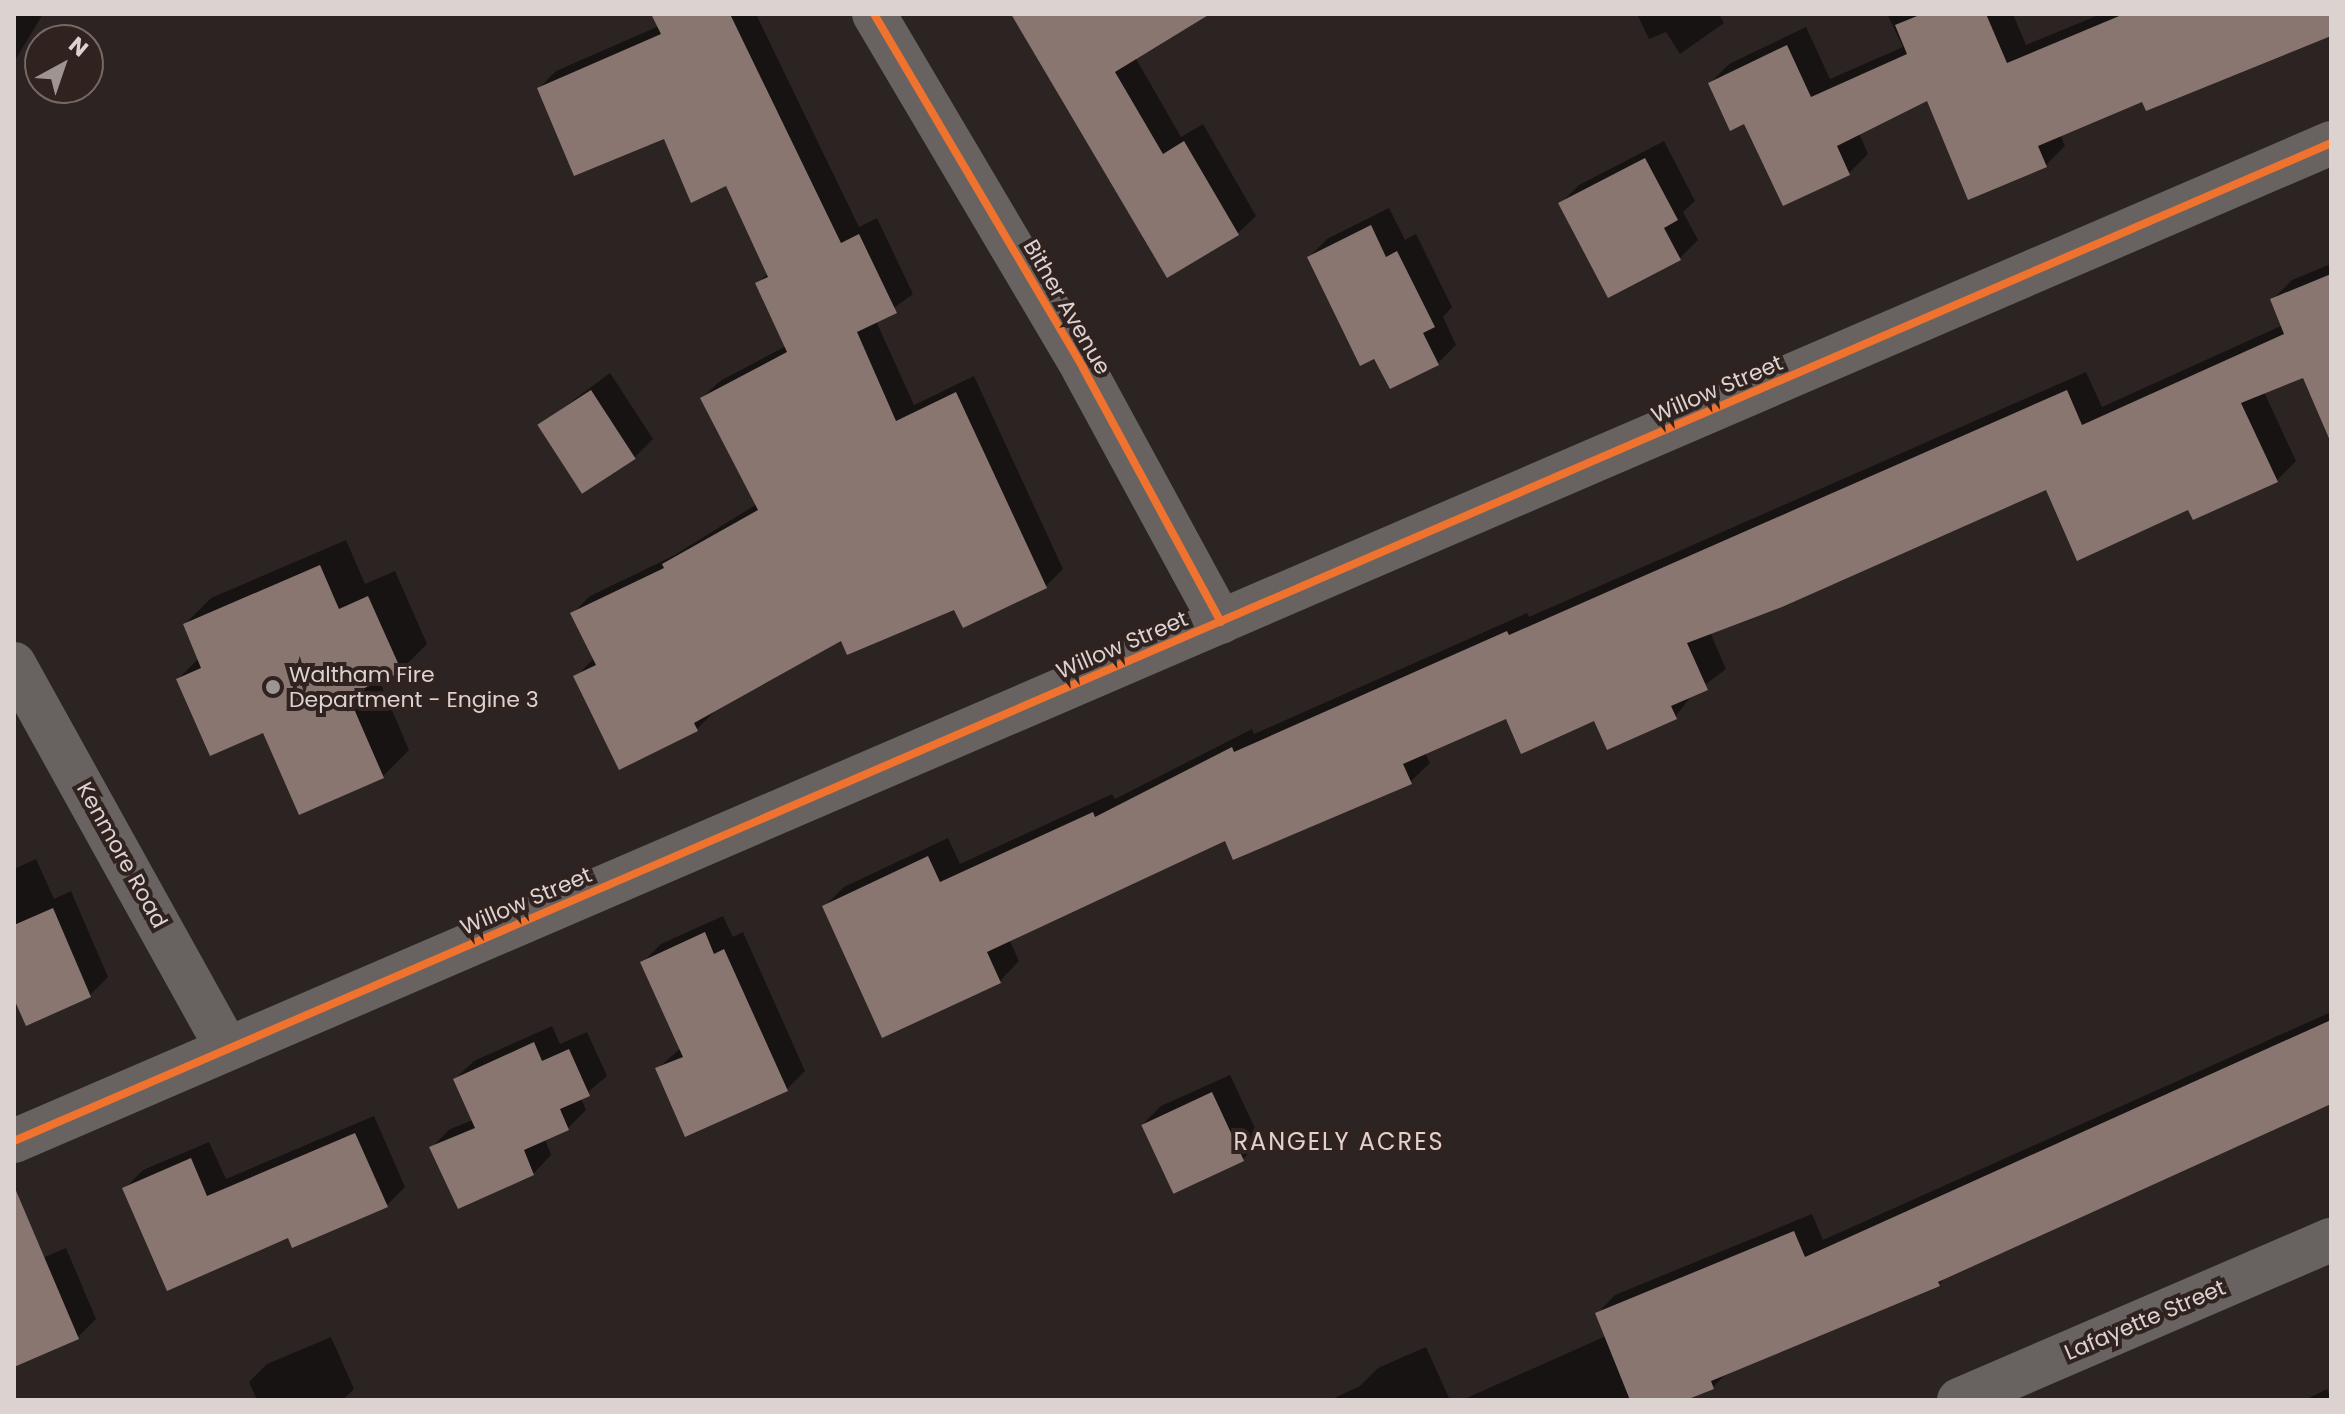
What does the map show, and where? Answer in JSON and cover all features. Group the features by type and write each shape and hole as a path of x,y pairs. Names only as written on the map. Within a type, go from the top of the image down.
{"street":[{"name":"Bither Avenue","path":"874,14 1083,368 1221,622"},
{"name":"Willow Street","path":"14,1141 2331,143"},
{"name":"Kenmore Road","path":"14,664 227,1048"},
{"name":"Lafayette Street","path":"1959,1400 2331,1240"}],"building":[{"path":"651,14 730,14 841,243 859,234 897,313 857,332 896,421 956,392 1047,588 963,628 954,610 847,655 841,641 694,723 698,731 619,770 573,676 596,665 570,613 664,568 662,564 758,510 700,398 787,352 755,283 768,277 726,186 691,203 664,139 574,176 537,88 661,34"},
{"path":"1011,14 1210,14 1115,72 1163,154 1184,141 1239,235 1167,278"},
{"path":"1922,14 1986,14 2007,63 2124,14 2331,14 2331,36 2146,111 2142,102 2038,146 2047,167 1968,200 1927,101 1837,146 1850,175 1783,206 1744,124 1730,131 1708,83 1787,45 1811,97 1907,54 1895,25"},
{"path":"1645,158 1678,220 1664,228 1681,260 1608,298 1558,203"},
{"path":"1371,225 1386,257 1397,251 1435,327 1423,333 1439,365 1390,389 1374,359 1360,366 1307,257"},
{"path":"2331,274 2331,443 2303,378 2241,403 2278,482 2193,520 2188,510 2077,561 2046,490 1782,607 1687,643 1708,690 1671,706 1677,719 1607,750 1594,721 1521,754 1506,719 1403,764 1412,784 1233,860 1225,841 987,952 1001,983 882,1038 822,906 928,856 940,882 1093,812 1095,817 1232,747 1234,752 1507,631 1509,635 2067,390 2082,425 2284,334 2270,299"},
{"path":"591,390 636,459 582,494 537,425"},
{"name":"Waltham Fire Department - Engine 3","path":"320,565 339,609 368,596 402,672 348,695 384,778 299,815 263,733 210,756 176,679 201,668 183,624"},
{"path":"53,908 91,997 26,1026 14,999 14,925"},
{"path":"705,932 714,954 724,949 788,1091 685,1137 655,1068 683,1057 640,962"},
{"path":"2331,1020 2331,1104 1938,1282 1940,1286 1711,1381 1714,1389 1686,1400 1630,1400 1595,1313 1794,1231 1805,1257"},
{"path":"534,1042 542,1061 569,1049 590,1096 560,1109 569,1130 524,1150 534,1175 458,1209 429,1147 475,1128 453,1079"},
{"path":"1212,1092 1244,1161 1173,1194 1141,1125"},
{"path":"355,1133 388,1207 292,1248 288,1238 167,1291 122,1188 191,1158 207,1196"},
{"path":"14,1186 79,1339 14,1367"}],"cycle path":[{"path":"874,14 1083,368 1221,622"},
{"path":"14,1141 2331,143"}],"place":[{"name":"Waltham Fire Department - Engine 3","path":"273,687"}],"district":[{"name":"RANGELY ACRES","path":"1339,1142"}]}
